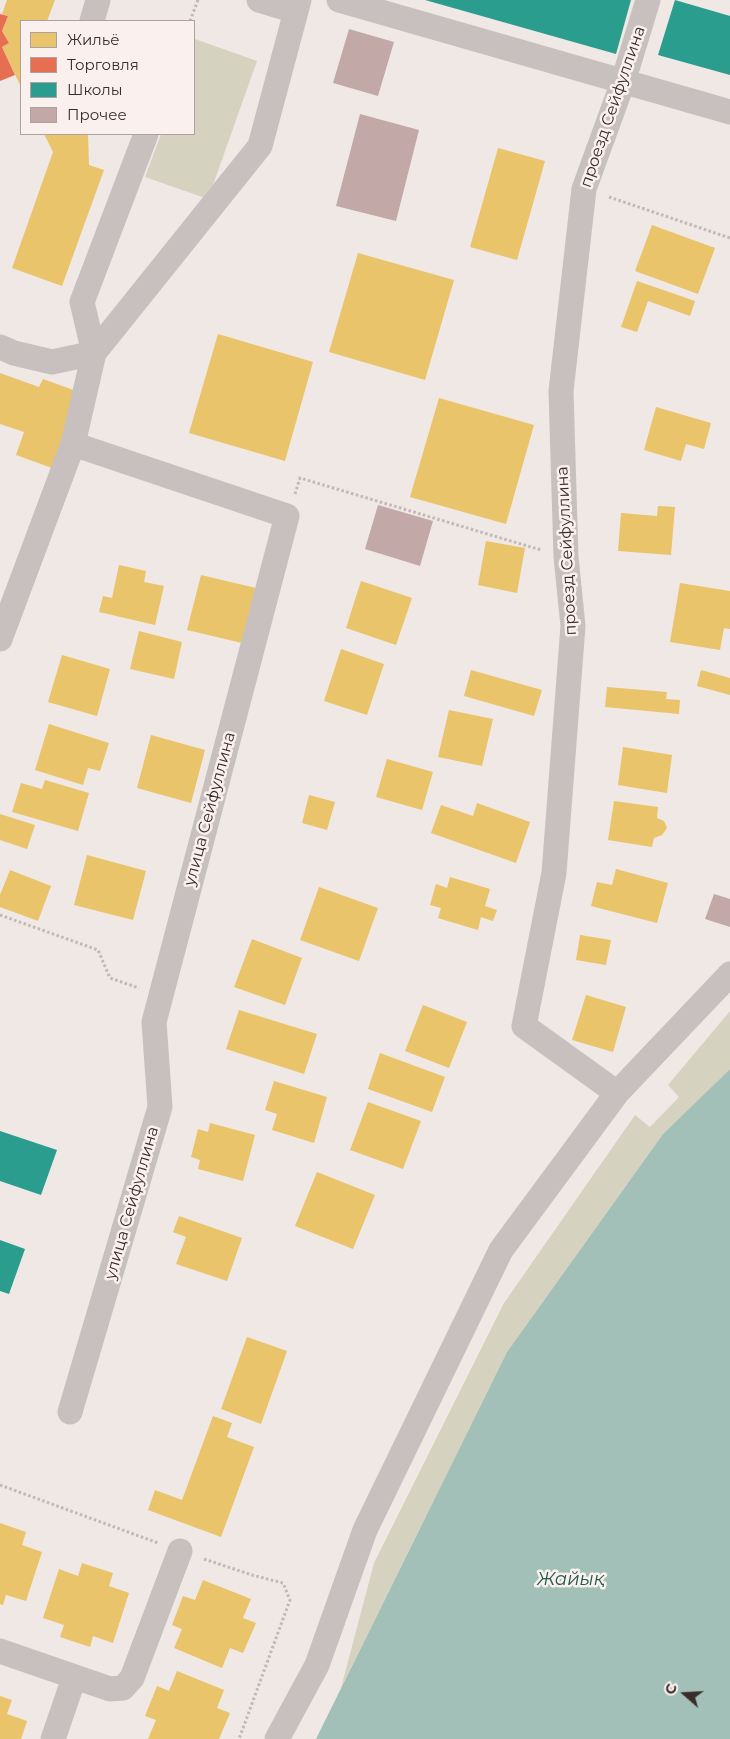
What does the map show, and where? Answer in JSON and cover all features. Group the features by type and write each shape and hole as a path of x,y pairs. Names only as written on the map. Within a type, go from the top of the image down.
{"street":[{"path":"92,20 98,0"},
{"path":"1,635 73,444 94,353 260,146 297,6 259,0"},
{"path":"339,0 730,112"},
{"name":"проезд Сейфуллина","path":"616,1092 524,1026 554,873 573,626 566,557 561,391 584,189 624,82 648,0"},
{"path":"94,353 82,302 146,135"},
{"path":"0,347 14,353 52,362 94,353"},
{"path":"73,444 287,516"},
{"name":"улица Сейфуллина","path":"70,1412 160,1107 154,1022 287,516"},
{"path":"277,1739 317,1665 365,1530 501,1250 616,1092 730,974"},
{"path":"0,1651 110,1690 123,1688 132,1678 180,1551"},
{"path":"53,1739 74,1678"}],"path":[{"path":"190,20 198,0"},
{"path":"584,189 730,238"},
{"path":"287,516 300,478 566,557"},
{"path":"0,915 98,950 110,978 161,995"}],"shaded area":[{"path":"195,39 257,61 208,199 145,177 161,135 195,135"},
{"path":"730,1011 730,1069 663,1134 507,1352 341,1688 374,1563 504,1303 635,1115 650,1127 679,1097 668,1085"}],"water":[{"name":"Жайық","path":"730,1069 730,1739 316,1739 507,1352 663,1134"}],"building: Жильё":[{"path":"7,0 55,0 47,20 20,20 20,85 2,47 9,43 2,31 8,16 2,14"},
{"path":"44,135 88,135 89,165 104,170 62,286 12,268 53,152"},
{"path":"498,148 545,161 517,260 470,247"},
{"path":"652,225 715,248 698,294 635,271"},
{"path":"358,253 454,280 425,380 329,352"},
{"path":"637,281 695,301 690,316 648,301 637,332 621,327"},
{"path":"218,334 313,362 285,461 189,433"},
{"path":"0,373 39,387 43,379 79,392 52,468 16,455 24,432 0,424"},
{"path":"439,398 534,425 506,524 410,497"},
{"path":"656,407 711,423 704,449 686,444 681,461 644,450"},
{"path":"658,506 675,507 671,555 618,551 621,513 657,516"},
{"path":"486,541 525,548 517,593 478,585"},
{"path":"119,565 146,571 144,582 164,586 155,625 99,612 103,596 112,598"},
{"path":"201,575 256,588 242,643 187,630"},
{"path":"361,581 412,598 396,645 346,628"},
{"path":"680,583 730,591 730,629 724,628 720,650 670,642"},
{"path":"139,631 182,642 174,679 130,669"},
{"path":"341,649 384,664 367,715 324,701"},
{"path":"62,655 110,669 97,716 48,702"},
{"path":"471,670 542,690 534,716 464,696"},
{"path":"701,670 730,678 730,695 697,686"},
{"path":"607,687 667,692 666,699 680,700 679,714 605,707"},
{"path":"449,710 493,719 482,766 438,757"},
{"path":"49,724 109,743 100,771 88,768 83,785 35,770"},
{"path":"151,735 205,750 191,803 137,788"},
{"path":"623,747 672,755 667,793 618,785"},
{"path":"387,759 433,772 422,810 376,797"},
{"path":"45,780 89,793 78,831 12,812 21,783 42,789"},
{"path":"309,795 335,802 327,830 302,823"},
{"path":"614,801 658,807 657,818 664,821 667,828 662,835 654,838 652,847 608,840"},
{"path":"477,803 530,822 516,863 431,833 441,805 473,816"},
{"path":"0,814 35,825 27,849 0,840"},
{"path":"87,855 146,871 133,920 74,905"},
{"path":"616,869 668,883 657,923 591,906 597,882 612,885"},
{"path":"10,870 51,886 38,921 0,907 0,895"},
{"path":"450,877 490,889 485,906 497,910 493,921 481,917 478,930 438,918 441,908 430,905 436,884 447,888"},
{"path":"319,887 378,908 359,961 300,940"},
{"path":"580,935 611,940 606,965 576,960"},
{"path":"252,939 302,958 285,1005 234,987"},
{"path":"586,995 626,1007 613,1052 572,1040"},
{"path":"423,1005 467,1022 449,1068 405,1051"},
{"path":"239,1010 317,1034 304,1074 226,1049"},
{"path":"380,1053 445,1077 432,1112 368,1089"},
{"path":"274,1081 327,1097 314,1143 272,1130 277,1114 265,1110"},
{"path":"368,1102 421,1121 403,1169 350,1150"},
{"path":"210,1123 255,1135 243,1181 198,1169 200,1160 191,1157 198,1129 208,1132"},
{"path":"317,1172 375,1195 353,1249 295,1226"},
{"path":"179,1216 242,1238 227,1281 176,1264 186,1237 173,1232"},
{"path":"247,1337 287,1351 261,1424 221,1409"},
{"path":"213,1416 232,1423 227,1437 254,1447 221,1537 148,1510 155,1490 182,1500"},
{"path":"0,1523 26,1532 22,1545 42,1552 26,1601 6,1595 3,1605 0,1604"},
{"path":"82,1563 113,1573 109,1586 129,1593 113,1643 93,1636 90,1647 60,1637 64,1625 43,1618 59,1569 78,1576"},
{"path":"203,1580 251,1599 243,1618 256,1623 243,1653 230,1648 222,1668 174,1648 182,1629 172,1625 183,1596 195,1600"},
{"path":"177,1671 224,1690 217,1708 230,1713 219,1739 148,1739 156,1720 145,1716 157,1686 169,1691"},
{"path":"0,1696 12,1700 7,1714 27,1721 21,1739 0,1739"}],"building: Торговля":[{"path":"0,14 8,16 2,31 9,43 2,47 15,75 0,81"}],"building: Школы":[{"path":"425,0 631,0 616,54"},
{"path":"675,0 730,16 730,75 658,55"},
{"path":"0,1131 57,1150 41,1195 0,1181"},
{"path":"0,1240 25,1249 9,1294 0,1291"}],"building: Прочее":[{"path":"349,29 394,42 378,96 333,83"},
{"path":"360,114 419,130 396,221 336,206"},
{"path":"378,505 433,521 420,566 365,549"},
{"path":"714,894 730,899 730,927 705,919"}]}
